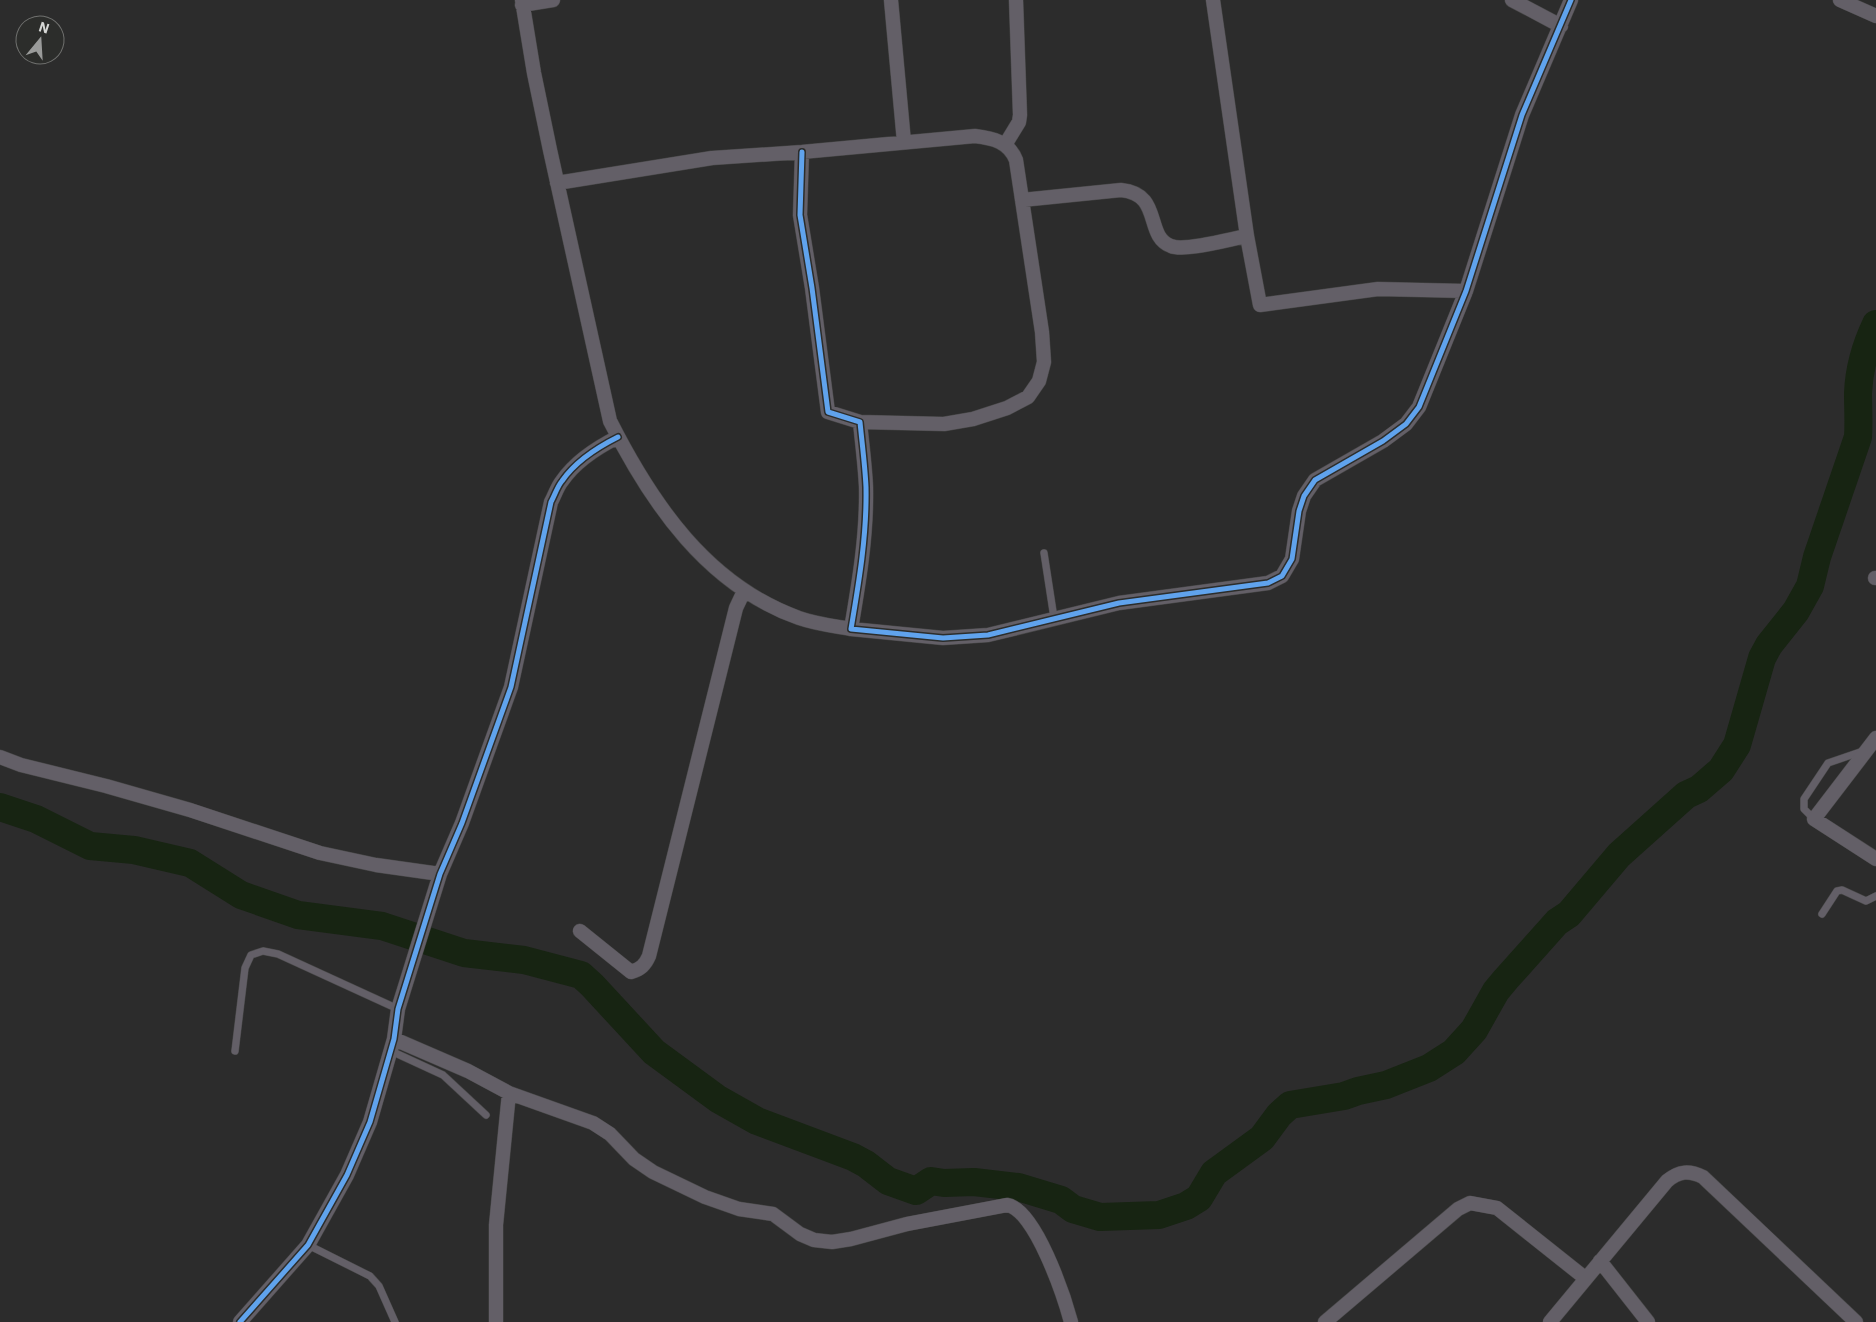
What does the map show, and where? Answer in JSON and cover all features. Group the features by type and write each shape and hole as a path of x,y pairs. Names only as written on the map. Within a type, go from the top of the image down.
{"street":[{"path":"553,0 522,2 534,72 610,420 618,437 657,502 679,532 719,571 744,591 774,608 801,618 851,629 943,638 988,635 1119,604 1268,583 1282,576 1292,560 1299,511 1304,496 1315,480 1383,442 1406,424 1419,407 1466,290 1522,115 1571,0"},
{"path":"891,0 904,142"},
{"path":"1005,145 1019,122 1020,115 1016,0"},
{"path":"1214,0 1247,236 1260,304 1378,290 1466,290"},
{"path":"1512,0 1561,26"},
{"path":"1840,0 1876,16"},
{"path":"557,183 712,158 976,136 995,140 1012,151 1016,160 1042,332 1044,362 1039,381 1028,397 1007,408 973,419 944,424 860,422 828,412 812,288 800,214 802,152"},
{"path":"1022,200 1121,190 1132,191 1145,199 1161,239 1170,246 1182,248 1247,236"},
{"path":"851,629 862,567 865,515 866,488 860,422"},
{"path":"240,1322 308,1246 332,1204 361,1146 370,1122 392,1045 398,1009 440,874 462,823 511,687 551,502 569,471 606,443 618,437"},
{"path":"580,931 631,972 640,970 646,964 736,608 744,591"},
{"path":"1876,738 1814,819 1876,859"},
{"path":"0,757 21,765 106,786 190,810 320,853 376,865 440,874"},
{"path":"392,1045 468,1071 509,1093 593,1123 610,1134 634,1159 653,1172 705,1197 739,1209 773,1214 800,1234 814,1240 832,1242 851,1239 907,1224 1006,1205 1015,1207 1027,1220 1045,1249 1071,1322"},
{"path":"496,1322 496,1225 509,1093"},
{"path":"1550,1322 1667,1181 1675,1175 1685,1172 1703,1177 1856,1322"},
{"path":"1325,1322 1458,1209 1470,1204 1497,1208 1585,1278"},
{"path":"1600,1261 1648,1322"}],"lane":[{"path":"1044,552 1054,618"},
{"path":"1814,819 1804,809 1804,799 1828,763 1867,750"},
{"path":"1822,914 1837,891 1842,890 1866,901 1870,901 1876,896"},
{"path":"235,1052 245,968 251,956 263,951 278,954 398,1009"},
{"path":"392,1045 443,1075 486,1115"},
{"path":"308,1246 370,1276 379,1286 395,1322"}],"waterway":[{"path":"0,807 36,819 90,846 134,850 190,863 241,895 298,915 382,926 464,953 524,960 581,975 654,1052 718,1099 757,1121 853,1157 866,1164 888,1181 916,1191 931,1181 944,1183 974,1182 1018,1187 1061,1200 1073,1209 1100,1217 1159,1215 1186,1206 1199,1198 1214,1173 1262,1138 1279,1115 1290,1105 1344,1096 1386,1085 1429,1068 1454,1052 1474,1030 1496,991 1506,979 1557,922 1569,914 1619,855 1686,795 1699,789 1721,770 1737,745 1762,658 1769,645 1796,611 1810,586 1817,557 1858,437 1858,393 1861,366 1876,324"}],"cycle path":[{"path":"802,152 800,215 812,288 828,412 860,422 866,487 865,523 860,576 851,629 943,638 988,635 1119,603 1268,583 1282,576 1292,559 1299,511 1304,496 1315,480 1383,441 1406,424 1419,407 1466,291 1522,115 1571,0"},
{"path":"240,1322 308,1245 347,1175 370,1122 394,1039 398,1009 440,874 462,823 511,687 551,502 560,483 580,461 618,437"}]}
